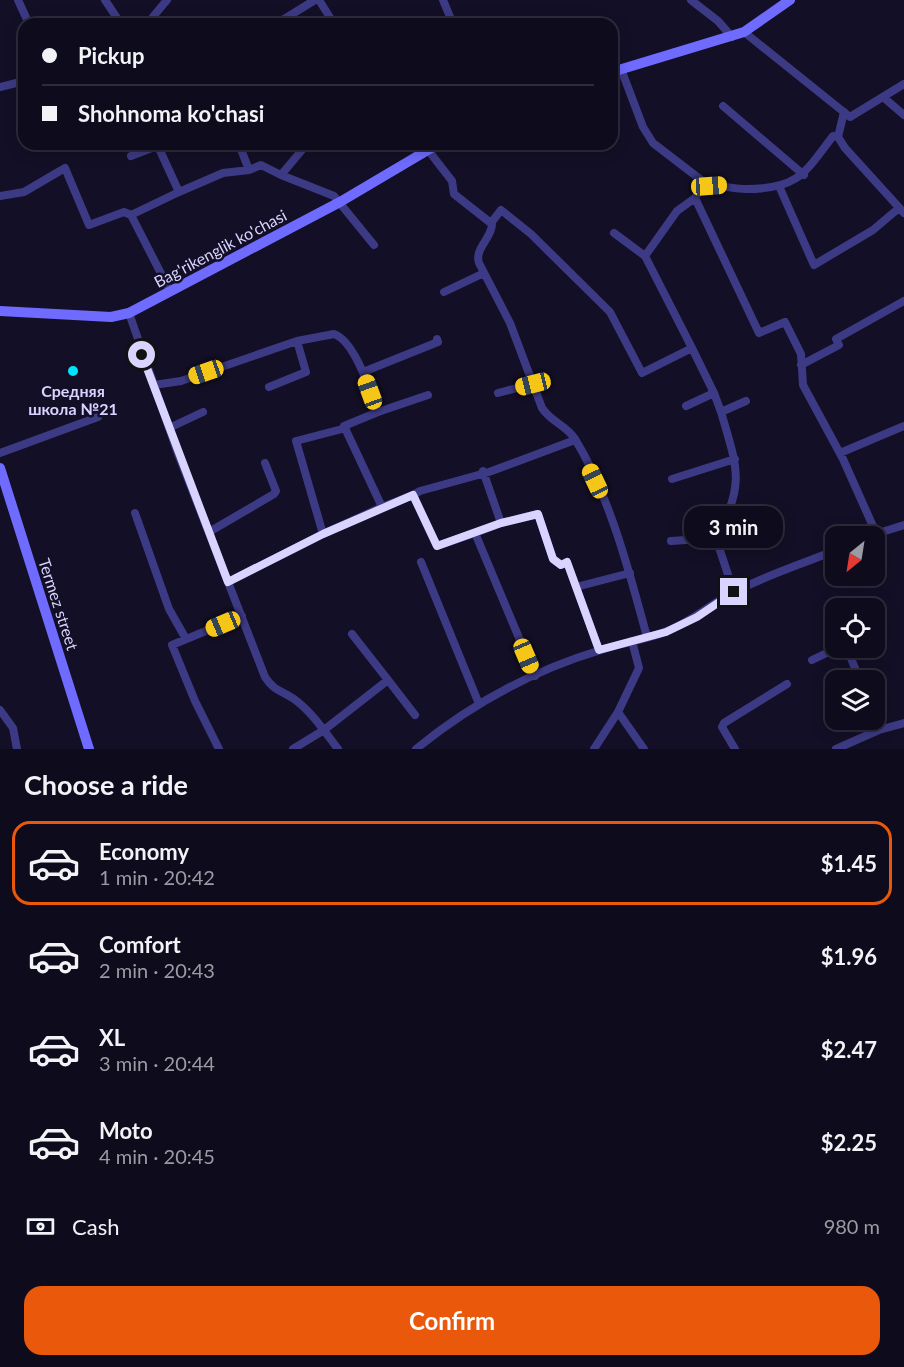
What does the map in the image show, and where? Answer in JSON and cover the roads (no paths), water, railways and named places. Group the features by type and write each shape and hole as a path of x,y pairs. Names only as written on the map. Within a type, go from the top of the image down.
{"main road":[{"path":"618,69 732,37 744,32 789,0"},
{"name":"Bag'rikenglik ko'chasi","path":"0,312 111,317 129,314 340,202 424,150"},
{"name":"Termez street","path":"0,468 89,749"}],"street":[{"path":"18,0 26,18"},
{"path":"105,0 117,18"},
{"path":"152,18 167,0"},
{"path":"286,18 315,0"},
{"path":"319,0 330,18"},
{"path":"443,0 450,18"},
{"path":"691,0 718,21 732,37"},
{"path":"744,32 850,117 904,84"},
{"path":"618,74 653,144 703,184 744,190 779,186 804,175 832,136 838,137 902,210 814,265 779,186"},
{"path":"0,87 18,82"},
{"path":"883,97 904,115"},
{"path":"723,106 804,175"},
{"path":"838,137 844,112"},
{"path":"131,156 145,150"},
{"path":"159,150 179,192"},
{"path":"241,150 249,170"},
{"path":"281,175 302,150"},
{"path":"429,150 452,181 454,194 491,223"},
{"path":"131,215 223,173 249,170 261,165 334,196 374,245"},
{"path":"0,196 24,192 64,168 89,225 124,212 131,215 170,291"},
{"path":"645,256 677,211 695,198 703,184"},
{"path":"695,198 759,333 785,322 801,354 803,385 840,453 873,526"},
{"path":"647,637 630,573 604,502 566,426 548,416 510,323 477,255 492,227 491,223 501,210 531,234 610,312 642,373 692,348"},
{"path":"614,233 645,256 714,393 721,412 735,459 738,481 727,518 716,538 734,592"},
{"path":"444,292 484,273"},
{"path":"801,365 839,345 836,339 904,301"},
{"path":"129,314 169,428 265,677 273,689 294,699 324,730 338,749"},
{"path":"154,385 181,381 297,341 334,334 340,336 363,372 378,412"},
{"path":"363,372 413,354 438,342 437,339"},
{"path":"269,387 306,372 297,341"},
{"path":"498,393 533,384"},
{"path":"686,406 714,393"},
{"path":"382,507 344,426 428,395"},
{"path":"721,412 746,401"},
{"path":"169,428 203,412"},
{"path":"0,453 98,417"},
{"path":"840,453 904,426"},
{"path":"323,534 296,441 346,428"},
{"path":"228,582 382,507 483,471 489,472 575,440"},
{"path":"672,478 735,459"},
{"path":"209,532 274,494 276,490 265,463"},
{"path":"483,471 501,523"},
{"path":"413,495 437,546 501,523 538,514 553,559 561,565 567,562 599,650"},
{"path":"135,513 169,609 186,639"},
{"path":"885,530 904,525"},
{"path":"475,533 535,676"},
{"path":"671,541 716,538"},
{"path":"416,749 479,704 535,676 599,650 666,632 697,617 734,592 760,579 825,554"},
{"path":"421,562 479,704"},
{"path":"576,587 630,573"},
{"path":"219,749 172,645 242,616"},
{"path":"352,634 415,715"},
{"path":"594,749 618,712 639,668 632,641"},
{"path":"812,660 825,654"},
{"path":"293,749 324,730 388,680"},
{"path":"735,749 722,727 724,723 787,684"},
{"path":"0,710 11,726 16,749"},
{"path":"618,712 644,749"},
{"path":"885,728 904,723"},
{"path":"0,727 11,726"},
{"path":"836,749 879,730"}],"place":[{"name":"Средняя школа №21","path":"73,371"}]}
